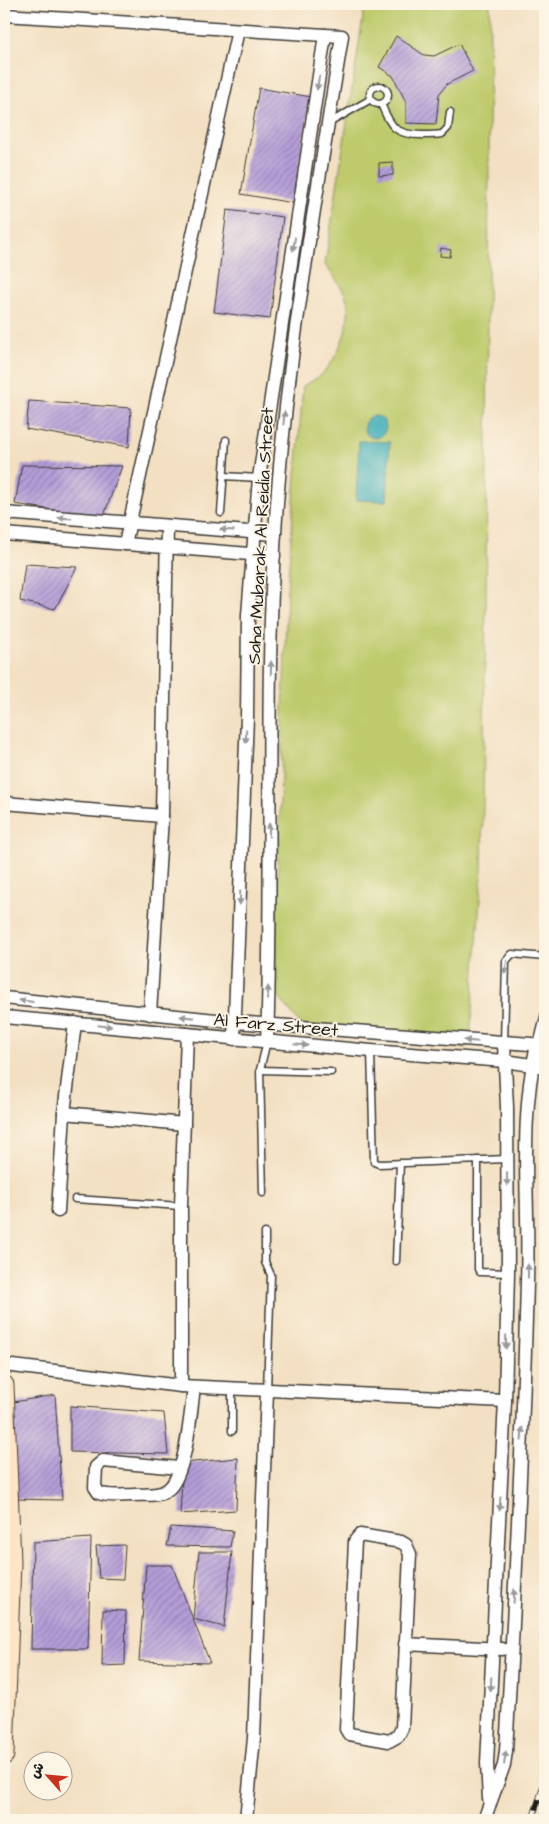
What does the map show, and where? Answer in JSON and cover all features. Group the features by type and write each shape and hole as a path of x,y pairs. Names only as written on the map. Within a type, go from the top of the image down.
{"street":[{"path":"4,15 325,35"},
{"path":"125,544 238,30"},
{"name":"Saha Mubarak Al Reidia Street","path":"234,1039 248,615 259,478 325,35 342,36 287,380 275,534 271,616 267,1042"},
{"path":"4,513 275,534"},
{"path":"150,1014 162,816 167,526"},
{"path":"4,534 274,556"},
{"path":"4,802 162,816"},
{"name":"Al Farz Street","path":"4,998 235,1022 504,1044 541,1045"},
{"path":"61,1022 62,1005"},
{"name":"Al Farz Street","path":"4,1017 267,1042 505,1061 539,1067"},
{"path":"58,1211 64,1113 75,1023"},
{"path":"181,1386 181,1206 187,1034"},
{"path":"489,1804 487,1763 505,1401 508,1273 507,1107 504,1044"},
{"path":"484,1820 504,1764 512,1649 528,1282 526,1108 539,1067 541,1045"},
{"path":"507,1107 526,1108"},
{"path":"64,1113 184,1124"},
{"path":"506,1139 525,1138"},
{"path":"4,1365 194,1387 505,1401"},
{"path":"4,1385 10,1496 11,1562 4,1755"},
{"path":"180,1468 103,1461 96,1467 95,1487 102,1494 161,1493 174,1484 180,1468 187,1444 194,1387"},
{"path":"246,1820 254,1738 267,1391"},
{"path":"360,1535 401,1542 408,1549 405,1644 402,1728 398,1736 389,1741 349,1734 345,1722 356,1538 360,1535"},
{"path":"405,1644 512,1649"}],"lane":[{"path":"328,124 371,99 373,88 384,87 388,97 381,104"},
{"path":"371,99 373,102 381,104"},
{"path":"381,104 390,124 399,132 411,135 442,134 448,128 450,112"},
{"path":"221,512 226,440"},
{"path":"224,476 259,478"},
{"path":"504,1044 506,961 512,954 545,957"},
{"path":"541,1045 545,1013"},
{"path":"263,1193 260,1070 267,1042"},
{"path":"371,1051 373,1160 379,1164 507,1159"},
{"path":"260,1070 332,1072"},
{"path":"478,1160 478,1269 480,1272 508,1273"},
{"path":"396,1261 400,1163"},
{"path":"75,1199 181,1206"},
{"path":"265,1233 265,1262 271,1275 267,1391"},
{"path":"232,1389 232,1431"}],"green space":[{"path":"365,4 490,4 486,601 482,870 470,1040 465,1048 305,1031 274,991 287,590 303,386 321,375 334,359 342,342 347,323 347,299 325,265"}],"water":[{"path":"375,416 383,419 386,427 383,435 375,438 367,435 364,427 367,419"},
{"path":"359,441 390,442 387,501 356,500"}],"building":[{"path":"396,36 424,55 434,56 459,44 473,71 447,84 439,94 436,124 406,123 406,102 393,76 379,67"},
{"path":"259,88 311,97 293,203 241,194"},
{"path":"393,162 393,175 379,176 379,163"},
{"path":"227,210 283,217 270,319 214,312"},
{"path":"441,248 451,250 450,257 440,256"},
{"path":"29,401 131,408 129,447 26,429"},
{"path":"4,412 8,412 5,433 4,432"},
{"path":"22,465 122,466 103,518 15,504"},
{"path":"25,564 77,567 55,609 20,601"},
{"path":"55,1395 62,1500 14,1499 8,1403"},
{"path":"70,1406 164,1413 168,1454 70,1452"},
{"path":"238,1458 236,1510 180,1514 183,1463"},
{"path":"171,1527 233,1531 230,1547 167,1546"},
{"path":"91,1538 88,1649 31,1649 33,1542"},
{"path":"125,1545 123,1579 99,1578 96,1546"},
{"path":"199,1552 232,1552 224,1627 193,1619"},
{"path":"146,1565 172,1565 210,1663 139,1661"},
{"path":"103,1610 126,1611 125,1665 102,1666"}],"railway":[{"path":"532,1820 545,1780"},
{"path":"542,1820 545,1811"}]}
